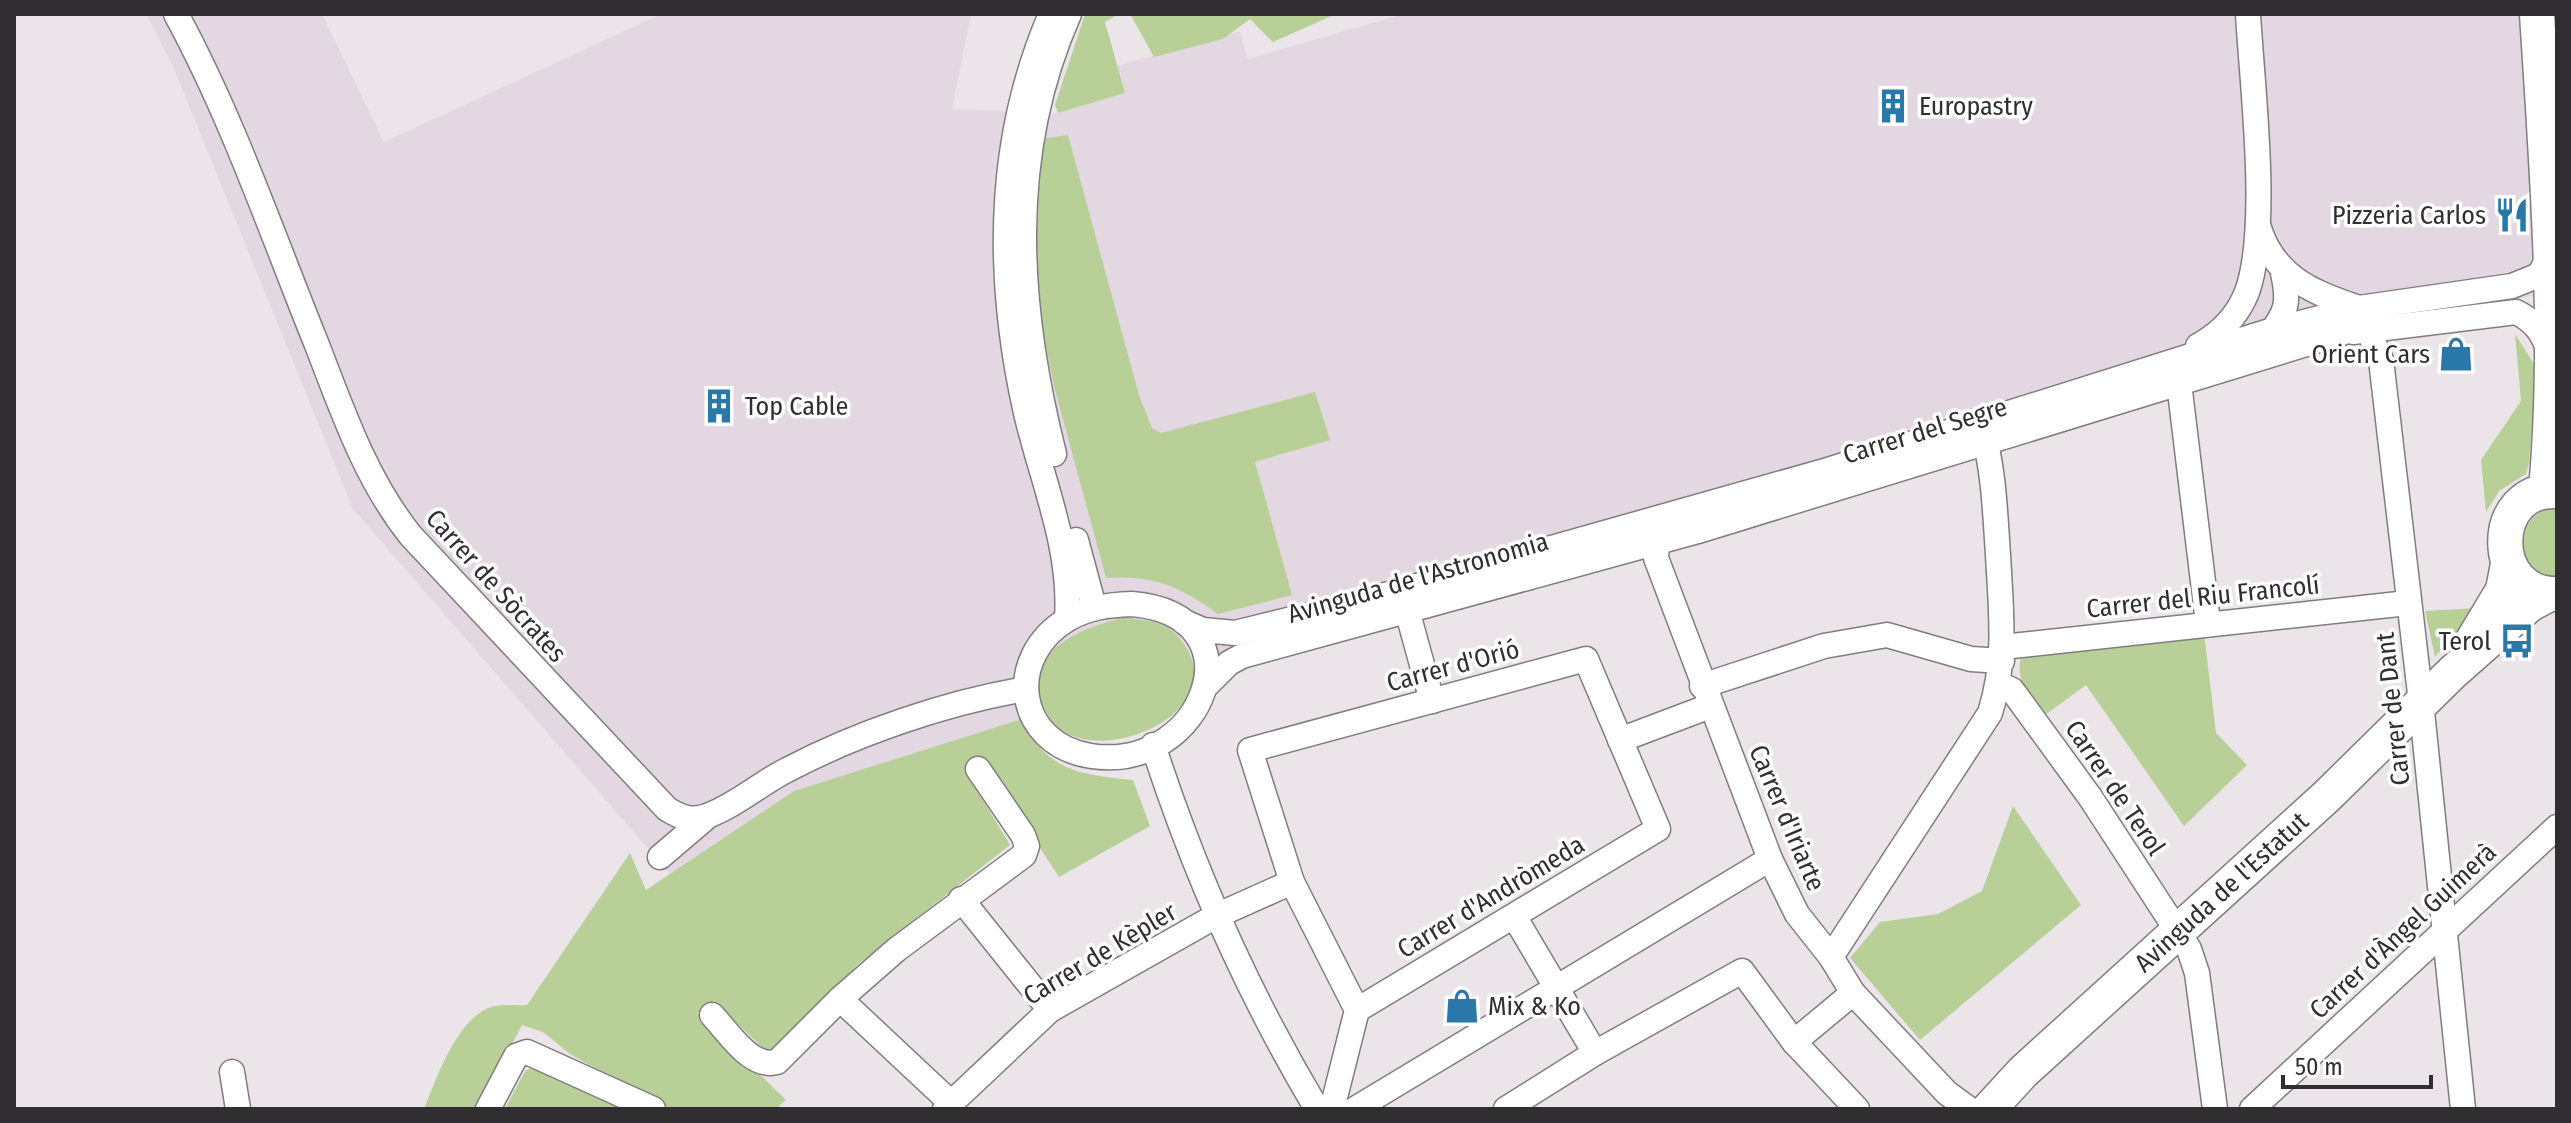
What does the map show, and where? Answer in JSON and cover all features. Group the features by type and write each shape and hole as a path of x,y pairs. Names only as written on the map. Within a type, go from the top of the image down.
{"main road":[{"path":"2537,14 2547,154 2553,365 2552,490"},
{"name":"Avinguda de l'Estatut","path":"2453,672 2503,590 2508,564 2503,547 2509,518 2520,504 2552,490"},
{"path":"2508,564 2526,585 2553,594"},
{"name":"Avinguda de l'Estatut","path":"1989,1109 2023,1072 2327,796 2453,672 2529,605 2553,594"}],"street":[{"name":"Carrer de Sòcrates","path":"176,14 222,108 354,439 395,515 654,799 680,817 708,816"},
{"path":"1051,14 1018,114 1007,200 1004,266 1011,337 1026,413 1067,567 1067,619"},
{"path":"1069,14 1043,88 1029,148 1022,263 1035,374 1094,607"},
{"path":"2248,14 2258,225 2262,241 2283,273 2286,304 2284,317 2273,330 2260,322 2251,308 2248,290 2258,225"},
{"name":"Carrer del Segre","path":"2173,372 2210,373 2356,324 2512,286 2539,275 2549,257"},
{"name":"Carrer del Segre","path":"2283,273 2356,324"},
{"name":"Carrer del Segre","path":"2173,372 2230,323 2248,290"},
{"name":"Carrer del Segre","path":"1657,543 1983,431 2173,372 2273,330 2516,312 2531,319 2541,331 2553,365"},
{"name":"Carrer de Dant","path":"2356,324 2381,360 2421,702 2463,1109"},
{"name":"Carrer del Segre","path":"2210,373 2258,346 2273,330"},
{"path":"2173,372 2208,623"},
{"path":"1831,957 1990,713 2002,664 1992,473 1983,431"},
{"name":"Carrer del Segre","path":"1620,529 1983,431"},
{"name":"Avinguda de l'Astronomia","path":"1184,622 1220,633 1249,631 1620,529"},
{"name":"Avinguda de l'Astronomia","path":"1205,687 1229,663 1242,656 1657,543"},
{"name":"Carrer d'Iriarte","path":"1657,543 1656,558 1706,696 1770,859 1797,914 1831,957 1853,993 1947,1093 1969,1109"},
{"name":"Carrer del Riu Francolí","path":"1620,740 1706,696 1824,646 1887,635 1971,659 2002,664 2208,623 2408,603"},
{"path":"1147,605 1184,622 1205,653 1208,671 1205,687 1190,719 1175,734 1153,745 1103,757 1076,753 1050,739 1032,717 1026,689 1035,652 1067,619 1094,607 1147,605"},
{"path":"1407,610 1432,701"},
{"name":"Carrer d'Orió","path":"1292,882 1250,750 1586,659 1620,740"},
{"name":"Carrer de Terol","path":"2002,664 2012,690 2090,797 2177,931 2197,973 2215,1109"},
{"path":"660,857 708,816 786,770 920,718 1026,689"},
{"name":"Carrer d'Andròmeda","path":"1357,1010 1658,829 1620,740"},
{"path":"1153,745 1216,916 1276,1039 1317,1109"},
{"path":"712,1015 755,1060 766,1065 787,1054 840,999 961,899 1024,855 1027,846 978,769"},
{"name":"Carrer d'Àngel Guimerà","path":"2252,1109 2557,827"},
{"path":"1355,1109 1770,859"},
{"path":"1292,882 1357,1010 1332,1109"},
{"name":"Carrer de Kèpler","path":"948,1106 1050,1010 1216,916 1292,882"},
{"path":"961,899 1050,1010"},
{"path":"1514,916 1595,1053"},
{"path":"1506,1109 1595,1053 1742,971 1794,1042 1857,1109"},
{"path":"1794,1042 1853,993"},
{"path":"840,999 948,1106"},
{"path":"488,1109 516,1056 532,1034"},
{"path":"516,1056 527,1052 653,1109"},
{"path":"232,1072 238,1109"}],"shaded area":[{"path":"146,14 322,14 384,142 661,14 971,14 952,109 1058,113 1125,93 1117,66 1240,31 1248,59 1403,14 2528,14 2539,295 2257,342 1589,554 1022,719 794,791 670,874 353,509 172,64"}],"green space":[{"path":"1085,14 1119,14 1105,22 1125,93 1058,113 1055,105"},
{"path":"1130,14 1336,14 1273,42 1250,19 1223,39 1154,57"},
{"path":"1068,135 1139,395 1152,428 1161,433 1315,392 1330,440 1255,462 1292,595 1218,614 1165,584 1138,578 1106,578 1054,386 1039,312 1034,140"},
{"path":"2515,334 2536,367 2529,463 2526,474 2499,491 2486,512 2481,460 2521,401"},
{"path":"2557,507 2557,577 2542,574 2531,567 2521,545 2523,532 2530,521 2541,512"},
{"path":"2477,608 2435,657 2425,611"},
{"path":"1126,617 1162,624 1177,635 1194,667 1192,688 1181,707 1163,722 1140,733 1116,739 1092,740 1065,733 1053,722 1042,704 1038,685 1041,669 1049,655 1076,634"},
{"path":"2204,633 2216,733 2247,765 2184,826 2086,685 2045,715 2025,688 2020,666 2021,657"},
{"path":"1022,719 1031,736 1054,760 1097,776 1133,780 1150,826 1059,877 983,761 965,770 1010,845 857,965 771,1056 714,1001 697,1013 786,1100 776,1109 668,1109 570,1054 543,1032 522,1025 477,1109 424,1109 450,1049 470,1021 482,1011 495,1006 527,1005 630,853 646,890 794,791"},
{"path":"2013,806 2081,905 1920,1040 1850,958 1880,922 1938,914 1982,891"},
{"path":"533,1067 624,1109 505,1109 525,1071"}],"place":[{"name":"Europastry","path":"1893,106"},
{"name":"Pizzeria Carlos","path":"2512,215"},
{"name":"Orient Cars","path":"2456,354"},
{"name":"Top Cable","path":"719,406"},
{"name":"Terol","path":"2517,641"},
{"name":"Mix & Ko","path":"1462,1006"}]}
